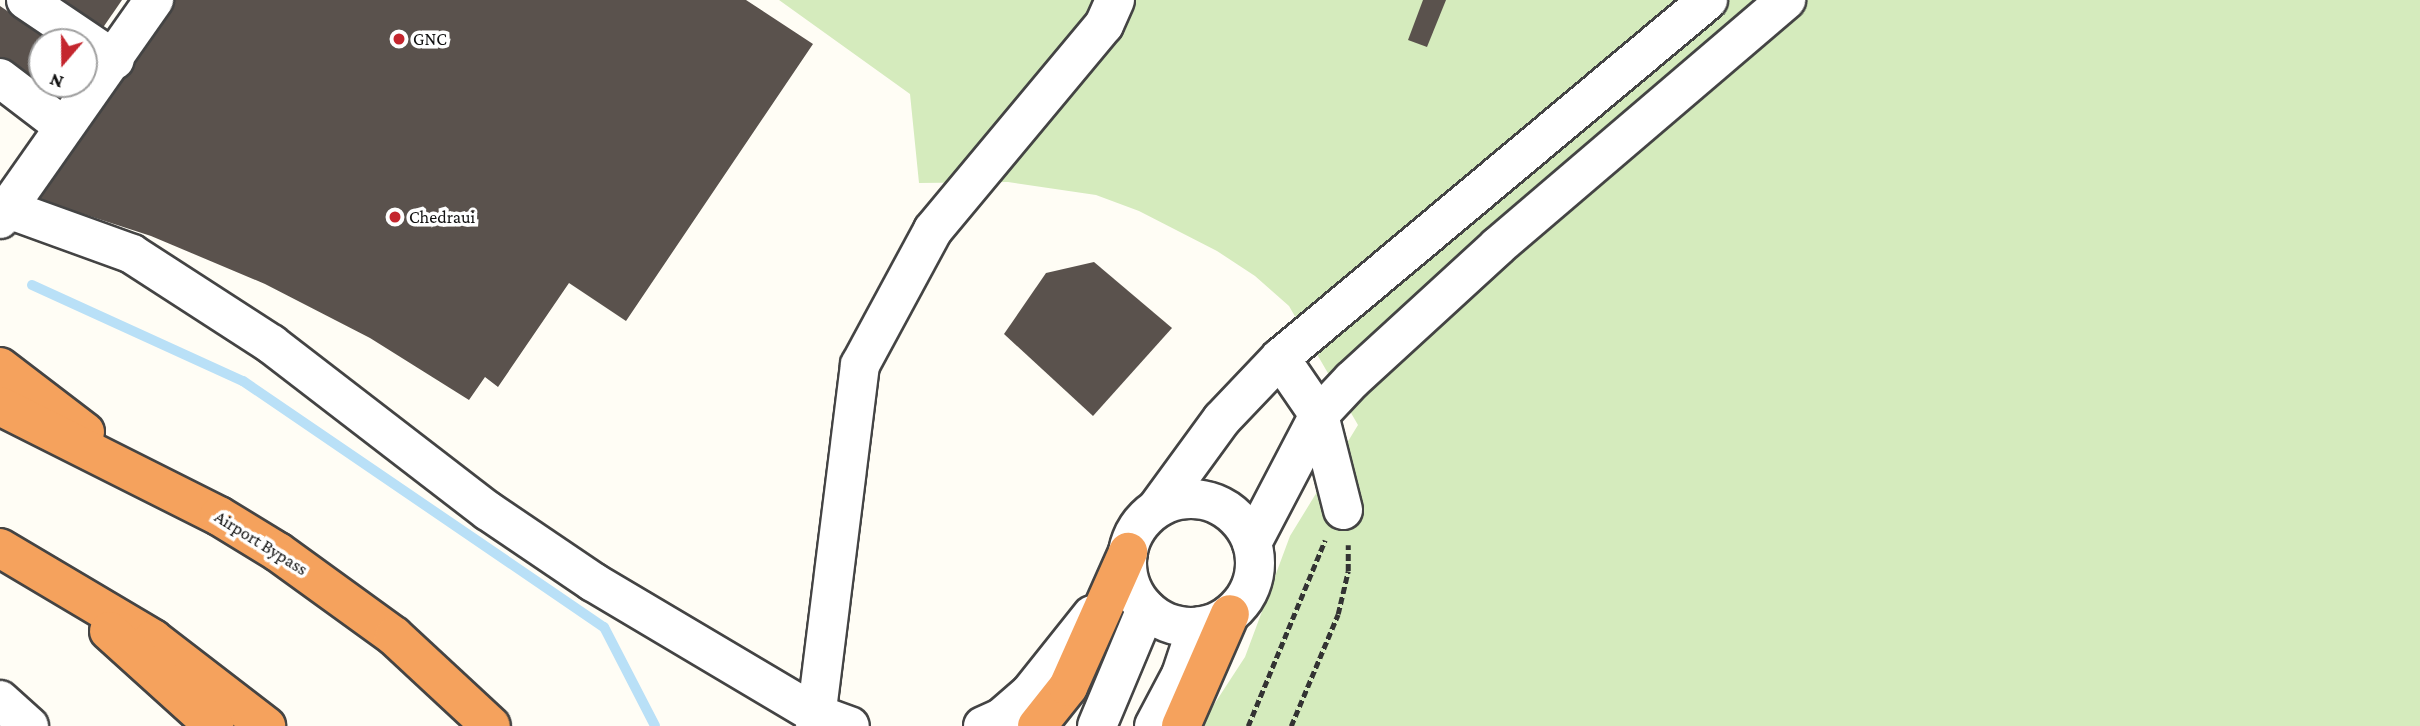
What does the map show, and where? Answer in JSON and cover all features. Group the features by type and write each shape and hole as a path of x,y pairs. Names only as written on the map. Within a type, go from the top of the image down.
{"highway":[{"path":"0,367 135,473"},
{"name":"Airport Bypass","path":"0,406 135,473 278,552 361,609 422,660 491,726"},
{"path":"0,548 153,639 266,726"},
{"path":"1037,726 1068,687 1128,552"},
{"path":"61,582 156,677 214,726"},
{"path":"1181,726 1213,620"},
{"path":"422,660 515,726"}],"street":[{"path":"26,0 115,60"},
{"path":"154,0 115,60 63,126 4,214 132,254 271,344 488,511 593,582 814,720 850,726"},
{"path":"814,720 860,365 933,230 1104,24 1115,0"},
{"path":"1213,620 1169,623 1146,609 1131,582 1128,552 1138,527 1157,508 1222,419 1280,358 1708,0"},
{"path":"1154,726 1213,620 1252,584 1252,543 1319,415 1389,344 1498,246 1786,0"},
{"path":"9,97 63,126"},
{"path":"1464,206 1498,246"},
{"path":"1280,358 1319,415 1343,510"},
{"path":"1157,508 1194,499 1213,503 1237,519 1252,543"},
{"path":"983,726 1001,718 1029,694 1109,594"},
{"path":"1097,726 1146,609"},
{"path":"0,700 29,726"}],"path":[{"path":"1248,726 1314,560 1343,510"},
{"path":"1291,726 1338,614 1348,571 1343,510"}],"green space":[{"path":"779,0 2420,0 2420,726 1200,726 1245,657 1290,536 1358,425 1289,306 1255,276 1217,251 1139,211 1096,195 1008,182 919,183 910,94"}],"building":[{"path":"58,0 122,0 102,29"},
{"name":"Chedraui","path":"166,0 746,0 813,44 626,321 569,283 498,387 485,377 469,400 370,338 265,284 151,236 37,199"},
{"path":"1423,0 1446,0 1427,47 1408,40"},
{"path":"0,6 32,28 28,28 28,84 0,66"},
{"path":"1094,262 1172,328 1093,416 1004,334 1046,273"}],"waterway":[{"path":"32,285 243,381 604,627 655,726"}],"place":[{"name":"GNC","path":"399,39"},
{"name":"Chedraui","path":"395,217"}]}
